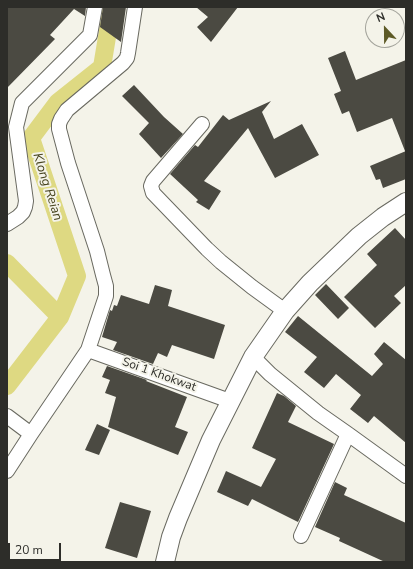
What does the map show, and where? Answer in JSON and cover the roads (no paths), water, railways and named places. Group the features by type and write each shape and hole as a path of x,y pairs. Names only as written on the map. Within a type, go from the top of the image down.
{"street":[{"path":"7,224 18,218 23,212 26,201 16,126 22,103 90,35 95,7"},
{"path":"7,471 88,350 106,296 104,275 68,162 59,124 67,110 127,58 135,7"},
{"path":"202,124 153,181 151,186 153,193 221,262 237,276 285,311"},
{"path":"165,562 171,537 178,518 210,440 252,357 285,311 310,283 359,236 383,217 406,202"},
{"name":"Soi 1 Khokwat","path":"88,350 230,401"},
{"path":"252,357 270,374 318,413 406,476"},
{"path":"7,416 31,434"},
{"path":"302,536 348,434"}],"waterway":[{"name":"Klong Reian","path":"7,386 60,317 77,276 31,138 58,102 102,67 112,7"},
{"name":"Klong Reian","path":"7,263 60,317"}]}
